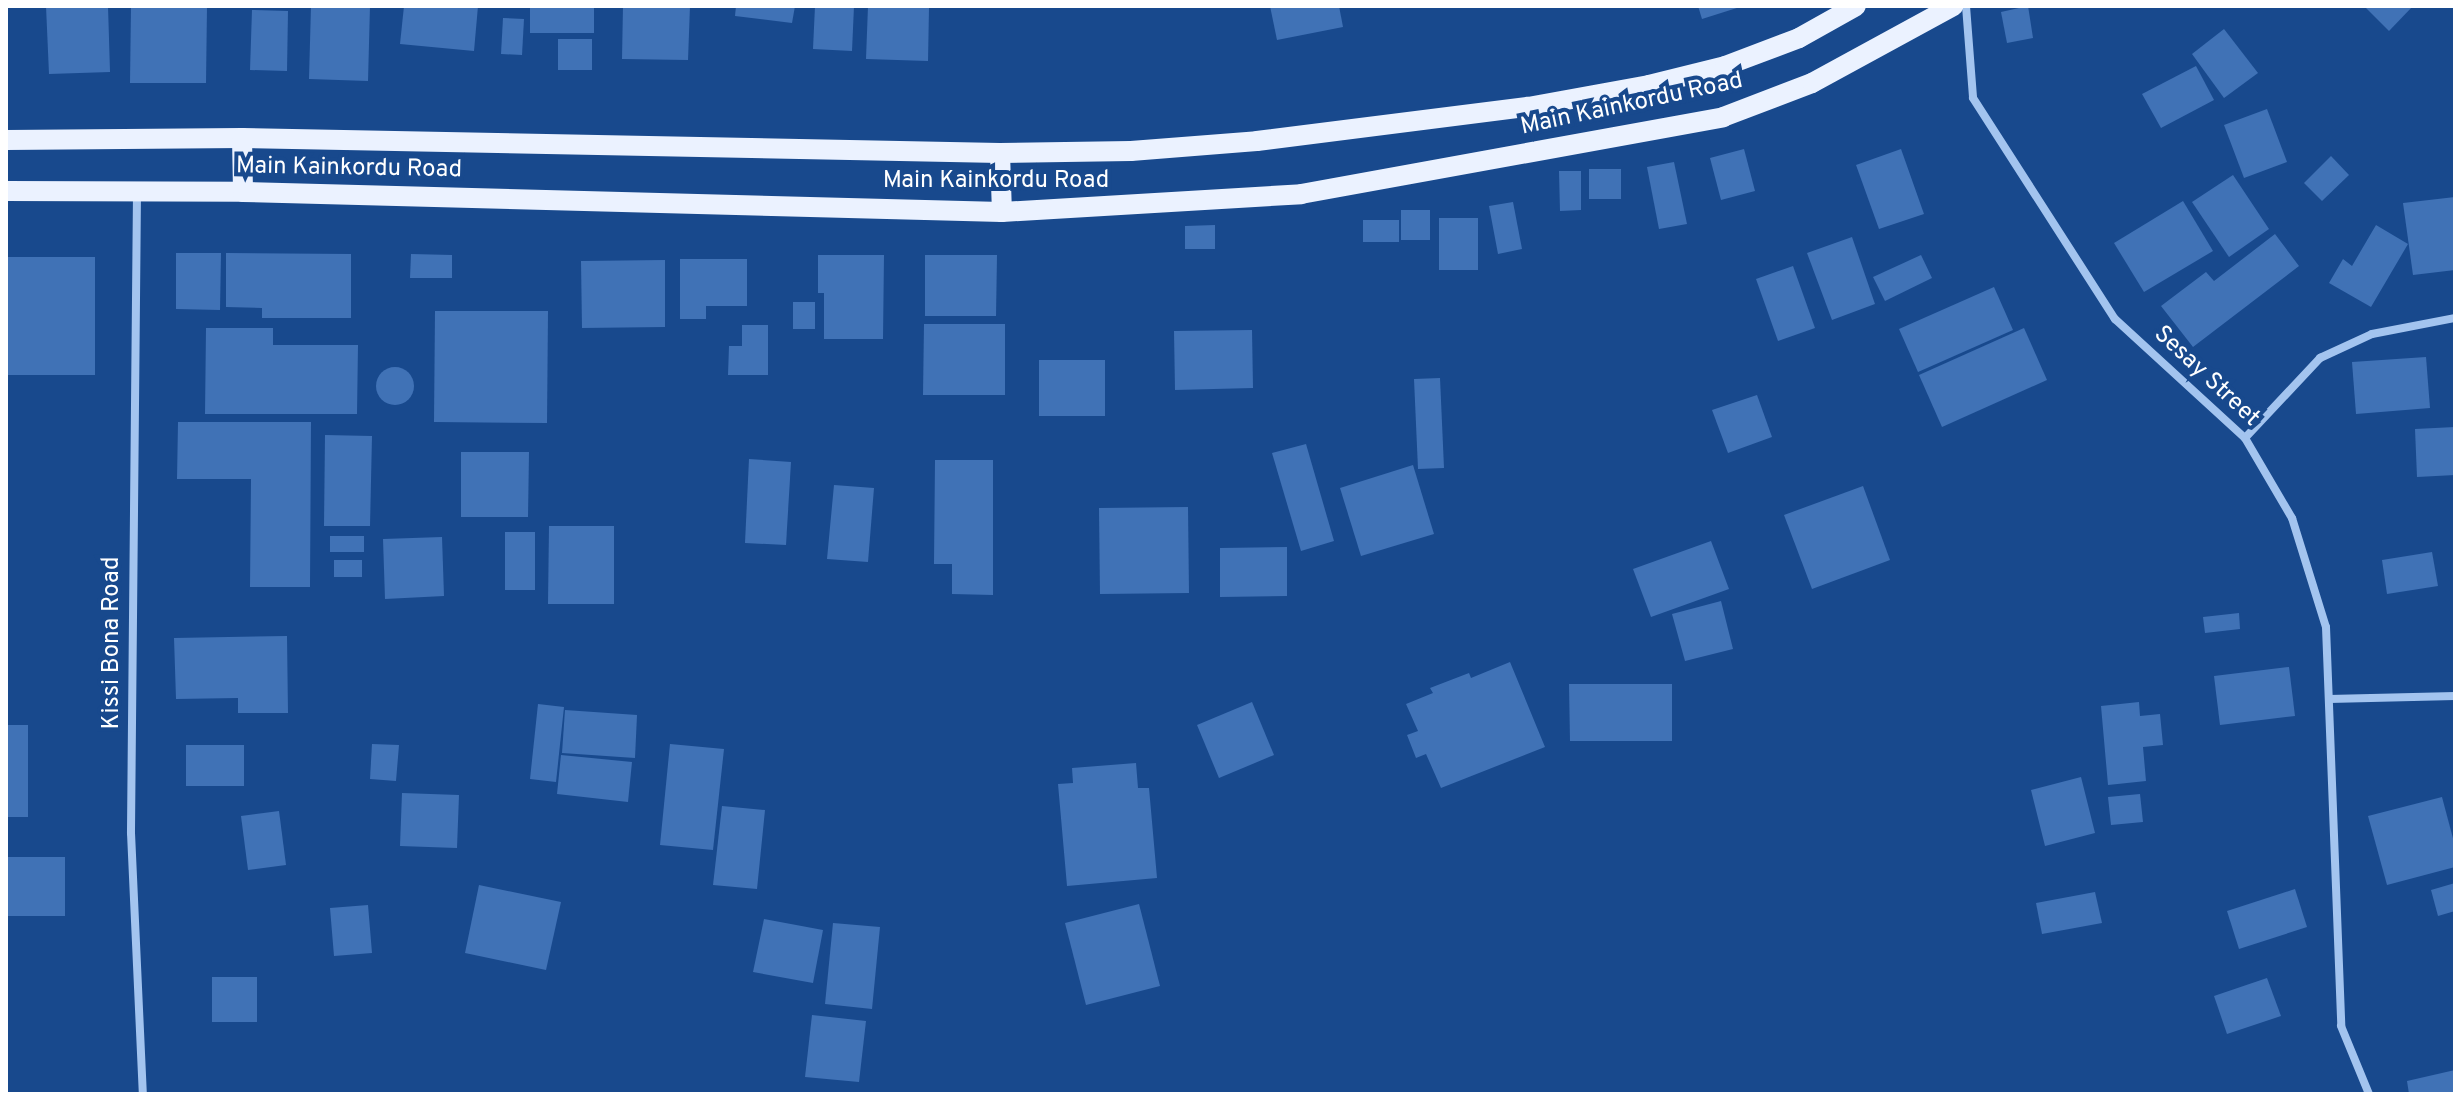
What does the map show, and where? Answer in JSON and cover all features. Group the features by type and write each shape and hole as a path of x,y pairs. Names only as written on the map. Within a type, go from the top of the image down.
{"main road":[{"path":"6,140 242,138 1000,153 1131,151 1257,141 1528,107 1725,66 1799,38 1856,6"},
{"name":"Main Kainkordu Road","path":"6,191 243,192 1002,212 1198,203 1301,194 1723,117 1812,83 1953,6"},
{"path":"242,138 243,192"},
{"path":"1000,153 1002,212"}],"street":[{"name":"Sesay Street","path":"1966,6 1973,98 2115,319 2245,438 2292,518 2326,627 2341,1026 2369,1094"},
{"name":"Kissi Bona Road","path":"137,192 131,833 143,1094"},
{"path":"2245,438 2320,358 2372,334 2455,318"},
{"path":"2329,699 2455,696"}],"building":[{"path":"46,6 108,6 110,72 49,74"},
{"path":"131,6 207,6 206,83 130,83"},
{"path":"311,6 370,6 368,81 309,79"},
{"path":"404,6 478,6 474,51 400,44"},
{"path":"530,6 594,6 594,33 530,33"},
{"path":"623,6 690,6 688,60 622,59"},
{"path":"736,6 795,6 792,23 735,16"},
{"path":"815,6 854,6 852,51 813,49"},
{"path":"868,6 929,8 928,61 866,59"},
{"path":"1270,6 1339,6 1343,27 1277,40"},
{"path":"1698,6 1740,6 1740,7 1702,19"},
{"path":"2028,6 2033,38 2007,43 2001,12"},
{"path":"2364,6 2413,6 2389,31"},
{"path":"252,10 288,11 287,71 250,70"},
{"path":"503,18 524,19 522,55 501,54"},
{"path":"2224,29 2258,73 2224,98 2192,54"},
{"path":"558,39 592,39 592,70 558,70"},
{"path":"2196,66 2214,100 2161,128 2142,94"},
{"path":"2267,109 2287,162 2244,178 2224,125"},
{"path":"1744,149 1755,191 1721,200 1710,158"},
{"path":"1901,149 1924,214 1879,229 1856,165"},
{"path":"2331,156 2349,175 2322,201 2304,183"},
{"path":"1674,162 1687,224 1659,229 1647,167"},
{"path":"1589,169 1621,169 1621,199 1589,199"},
{"path":"1559,171 1581,171 1581,210 1560,211"},
{"path":"2233,175 2269,229 2229,257 2192,202"},
{"path":"2455,197 2455,270 2413,275 2403,203"},
{"path":"2183,201 2213,251 2144,292 2114,243"},
{"path":"1513,202 1522,249 1498,254 1489,206"},
{"path":"1401,210 1430,210 1430,240 1401,240"},
{"path":"1439,218 1478,218 1478,270 1439,270"},
{"path":"1363,220 1399,220 1399,242 1363,242"},
{"path":"1215,225 1215,249 1185,249 1185,226"},
{"path":"2376,225 2408,244 2371,307 2329,283 2343,259 2352,266"},
{"path":"2275,234 2299,266 2193,347 2161,306 2206,272 2214,281"},
{"path":"1852,237 1875,304 1832,320 1807,253"},
{"path":"176,253 221,253 220,310 176,309"},
{"path":"226,253 351,254 351,318 262,318 262,308 226,307"},
{"path":"411,254 452,255 452,278 410,278"},
{"path":"818,255 884,255 883,339 824,339 824,293 818,293"},
{"path":"925,255 997,255 996,316 925,316"},
{"path":"1921,255 1932,278 1885,301 1873,277"},
{"path":"6,257 95,257 95,375 6,375"},
{"path":"680,259 747,259 747,306 706,306 706,319 680,319"},
{"path":"665,260 665,327 582,328 581,261"},
{"path":"1793,266 1815,328 1778,341 1756,279"},
{"path":"1994,287 2013,330 1918,372 1899,329"},
{"path":"793,302 815,302 815,329 793,329"},
{"path":"435,311 548,311 547,423 434,422"},
{"path":"924,324 1005,324 1005,395 923,395"},
{"path":"742,325 768,325 768,375 728,375 729,346 742,346"},
{"path":"206,328 273,328 273,345 358,345 357,414 205,414"},
{"path":"2024,328 2047,380 1942,427 1919,375"},
{"path":"1252,330 1253,388 1175,390 1174,331"},
{"path":"2426,357 2430,408 2356,414 2352,362"},
{"path":"1039,360 1105,360 1105,416 1039,416"},
{"path":"395,367 409,372 414,386 409,400 395,405 381,400 376,386 381,372"},
{"path":"1440,378 1444,468 1418,469 1414,379"},
{"path":"1757,395 1772,437 1728,453 1712,410"},
{"path":"178,422 311,422 310,587 250,587 251,479 177,479"},
{"path":"2455,427 2455,475 2417,477 2415,429"},
{"path":"325,435 372,436 370,526 324,526"},
{"path":"1306,444 1334,541 1301,551 1272,453"},
{"path":"461,452 529,452 528,517 461,517"},
{"path":"749,459 791,462 786,545 745,543"},
{"path":"935,460 993,460 993,595 952,594 952,564 934,564"},
{"path":"1413,465 1434,534 1361,556 1340,488"},
{"path":"834,485 874,488 868,562 827,559"},
{"path":"1863,486 1890,560 1812,589 1784,515"},
{"path":"1188,507 1189,593 1100,594 1099,508"},
{"path":"549,526 614,526 614,604 548,604"},
{"path":"505,532 535,532 535,590 505,590"},
{"path":"330,536 364,536 364,552 330,552"},
{"path":"442,537 444,596 385,599 383,539"},
{"path":"1711,541 1729,589 1651,617 1633,569"},
{"path":"1287,547 1287,596 1220,597 1220,548"},
{"path":"2432,552 2438,586 2387,594 2382,560"},
{"path":"334,560 362,560 362,577 334,577"},
{"path":"1721,601 1733,649 1685,661 1672,614"},
{"path":"2239,613 2240,629 2205,633 2203,617"},
{"path":"287,636 288,713 238,713 238,698 176,699 174,638"},
{"path":"1510,662 1545,747 1441,788 1426,754 1416,758 1407,735 1418,731 1406,704 1433,693 1430,688 1469,673 1471,678"},
{"path":"2289,667 2295,716 2220,725 2214,676"},
{"path":"1569,684 1672,684 1672,741 1570,741"},
{"path":"1252,702 1274,755 1219,778 1197,725"},
{"path":"2139,702 2140,716 2160,714 2163,745 2143,747 2146,781 2108,785 2101,706"},
{"path":"538,704 564,707 556,782 530,779"},
{"path":"565,710 637,715 635,758 562,753"},
{"path":"6,725 28,725 28,817 6,817"},
{"path":"372,744 399,745 396,781 370,779"},
{"path":"670,744 724,749 713,850 660,845"},
{"path":"186,745 244,745 244,786 186,786"},
{"path":"561,755 632,762 628,802 557,794"},
{"path":"1136,763 1138,788 1149,788 1157,878 1067,886 1058,784 1073,783 1072,768"},
{"path":"2081,777 2095,833 2045,846 2031,790"},
{"path":"402,793 459,795 457,848 400,846"},
{"path":"2140,794 2143,822 2111,825 2108,797"},
{"path":"2442,797 2455,846 2455,867 2387,885 2368,816"},
{"path":"722,806 765,810 757,889 713,885"},
{"path":"279,811 286,865 248,870 241,816"},
{"path":"6,857 65,857 65,916 6,916"},
{"path":"2455,883 2455,911 2438,916 2431,890"},
{"path":"479,885 561,902 546,970 465,953"},
{"path":"2295,889 2307,927 2239,949 2227,911"},
{"path":"2095,892 2102,923 2042,934 2036,903"},
{"path":"1139,904 1160,986 1086,1005 1065,923"},
{"path":"368,905 372,953 334,956 330,908"},
{"path":"764,919 823,930 813,983 753,972"},
{"path":"833,923 880,927 872,1009 825,1004"},
{"path":"212,977 257,977 257,1022 212,1022"},
{"path":"2267,978 2281,1016 2227,1034 2214,996"},
{"path":"812,1015 866,1021 859,1082 805,1077"},
{"path":"2455,1070 2455,1094 2409,1094 2407,1081"}]}
